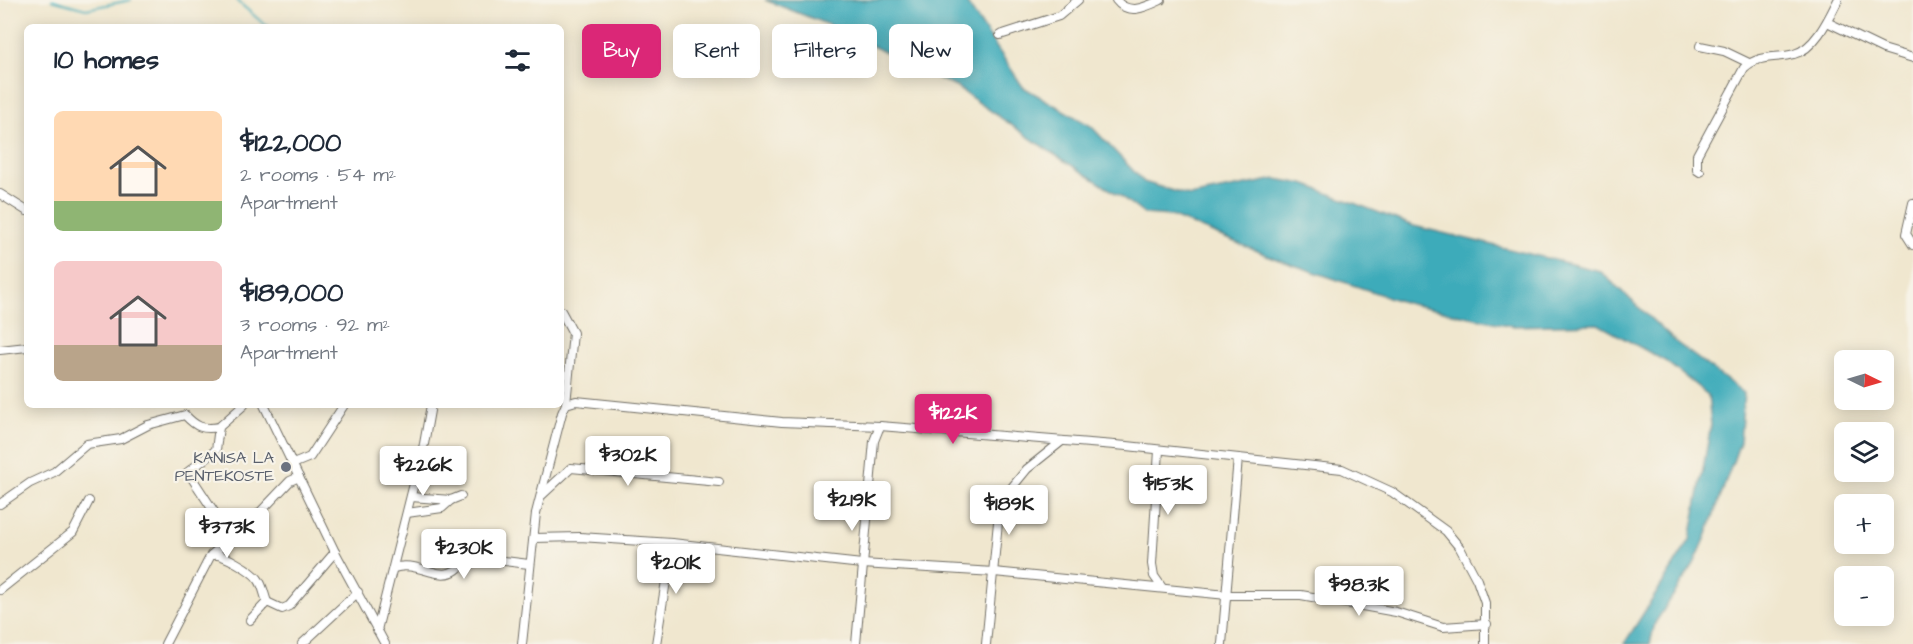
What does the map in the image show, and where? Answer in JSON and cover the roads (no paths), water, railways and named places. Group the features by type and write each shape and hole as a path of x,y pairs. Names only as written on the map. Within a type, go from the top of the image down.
{"street":[{"path":"1000,35 1059,16 1078,0"},
{"path":"1116,0 1123,8 1135,10 1161,0"},
{"path":"1700,46 1724,51 1749,63 1802,50 1827,22 1838,0"},
{"path":"1827,22 1883,49 1913,58"},
{"path":"1700,172 1696,165 1703,143 1736,81 1749,63"},
{"path":"0,194 24,210"},
{"path":"1913,203 1906,234 1913,245"},
{"path":"522,644 529,564 540,496 566,404 573,333 564,316"},
{"path":"0,350 24,347"},
{"path":"566,404 576,401 602,402 782,422 880,426 1062,441 1342,469 1392,492 1446,531 1460,548 1477,580 1485,603 1487,624 1485,644"},
{"path":"0,504 30,483 54,472 87,444 121,439 148,425 179,415 185,415 196,426 209,429 219,427 240,408"},
{"path":"265,408 335,552 385,644"},
{"path":"293,464 310,457 343,408"},
{"path":"377,630 394,568 430,408"},
{"path":"856,644 874,441 880,426"},
{"path":"219,427 216,450 188,472 232,539"},
{"path":"986,644 1000,502 1027,470 1062,441"},
{"path":"1159,450 1152,564 1154,576 1161,586"},
{"path":"1222,644 1238,458"},
{"path":"540,496 571,468 719,482"},
{"path":"165,644 211,555 232,539 290,481 299,477"},
{"path":"407,513 442,508 451,500 461,496"},
{"path":"411,497 451,500"},
{"path":"0,590 73,532 88,501"},
{"path":"534,538 580,537 672,543 862,564 1161,586 1227,595 1301,595 1396,612 1443,627 1487,624"},
{"path":"656,644 672,543"},
{"path":"211,555 220,554 255,576 260,581 267,602 282,609 289,606 335,552"},
{"path":"394,568 412,565 443,574 455,571 471,557 529,564"},
{"path":"302,644 358,592"},
{"path":"250,620 267,602"}],"water":[{"path":"765,0 965,0 1023,87 1091,126 1144,182 1190,196 1276,179 1304,184 1414,226 1600,271 1677,343 1744,393 1740,442 1706,537 1694,564 1655,623 1650,644 1624,644 1690,540 1711,425 1708,395 1665,361 1598,324 1512,326 1406,303 1279,260 1171,216 1144,214 956,87 938,78 973,78 973,24 889,24 889,54 877,48 877,24 826,24"}],"waterway":[{"path":"52,0 86,9 131,0"},
{"path":"236,0 264,24"}],"place":[{"name":"KANISA LA PENTEKOSTE","path":"286,467"}]}
